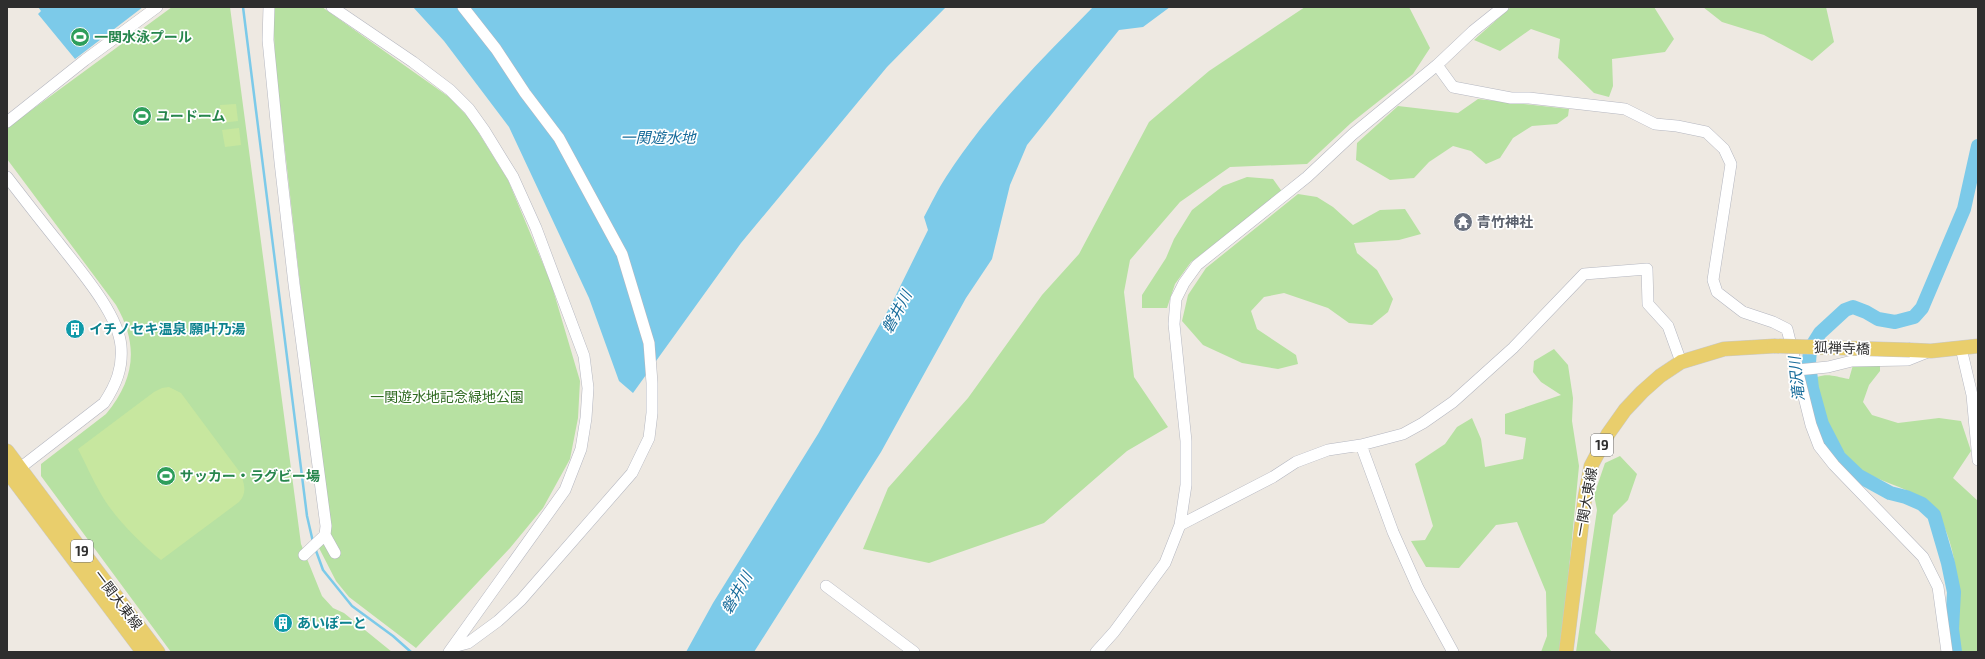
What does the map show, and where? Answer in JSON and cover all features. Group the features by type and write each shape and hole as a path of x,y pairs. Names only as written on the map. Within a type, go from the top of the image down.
{"main road":[{"name":"一関大東線","path":"1566,652 1584,497 1591,466 1608,434 1624,410 1660,376 1681,362 1724,350 1774,346"},
{"name":"狐禅寺橋","path":"1774,346 1931,350"},
{"name":"19","path":"1931,350 1978,346"},
{"name":"一関大東線","path":"7,451 13,470 143,652"},
{"name":"一関大東線","path":"13,470 158,652"}],"street":[{"path":"7,122 85,60 157,7"},
{"path":"269,7 268,40 280,169 326,526 325,535 335,553"},
{"path":"332,7 413,62 450,90 469,109 513,177 536,228 584,356 588,388 586,418 581,449 565,490 451,649"},
{"path":"451,649 468,644 498,621 521,600 632,474 649,438 652,413 652,383 649,343 622,254 564,147 525,93 496,49 463,7"},
{"path":"1102,650 1165,563 1180,525 1186,485 1186,441 1174,324 1176,299 1184,283 1197,265 1307,177 1353,134 1437,65 1473,31 1503,7"},
{"path":"1437,65 1453,87 1511,98 1529,98 1626,109 1656,124 1677,126 1706,132 1724,149 1732,164 1713,280 1717,292 1743,312 1773,322 1787,329 1799,369 1810,425 1819,446 1834,465 1924,557 1938,587 1947,652"},
{"path":"7,177 77,267 104,305 116,325 121,344 121,367 112,390 104,403 13,470"},
{"path":"1180,525 1273,477 1296,462 1328,450 1361,445 1403,434 1423,423 1453,402 1513,348 1584,274 1647,269 1648,304 1668,326 1681,362"},
{"path":"1961,348 1972,395 1978,460"},
{"path":"1799,369 1828,367 1852,361 1908,360 1931,350"},
{"path":"1361,445 1393,532 1418,588 1453,652"},
{"path":"304,555 325,535"},
{"path":"826,586 914,652"}],"green space":[{"path":"172,7 230,7 301,544 322,596 333,608 344,613 392,652 171,652 41,476 41,464 106,414 116,401 128,375 131,348 128,334 116,305 7,159 7,128"},
{"name":"一関遊水地記念緑地公園","path":"273,7 322,7 449,97 470,119 508,180 551,283 580,381 578,418 570,459 543,508 510,548 416,648 349,597 336,581 319,548 329,535 331,530 331,519 324,498 275,61"},
{"path":"1305,7 1409,7 1430,48 1413,74 1351,123 1307,164 1230,167 1180,202 1130,260 1124,292 1134,377 1168,427 1127,451 1044,523 929,563 863,549 888,488 968,398 1042,295 1079,254 1149,122 1209,71"},
{"path":"1511,7 1654,7 1674,39 1665,52 1612,59 1613,86 1609,97 1594,93 1558,58 1560,39 1531,29 1500,51 1474,40"},
{"path":"1703,7 1826,7 1834,42 1812,61 1764,35 1722,22"},
{"path":"1478,99 1569,109 1568,116 1557,124 1532,126 1513,138 1500,158 1486,164 1471,151 1453,146 1429,162 1414,178 1390,180 1356,160 1357,143 1398,106 1458,113"},
{"path":"236,104 238,121 221,123 220,105"},
{"path":"239,128 241,145 225,147 222,130"},
{"path":"1247,177 1273,179 1283,193 1191,262 1175,284 1167,308 1142,308 1142,295 1166,258 1174,239 1192,210 1223,186"},
{"path":"1298,194 1317,197 1333,207 1353,225 1380,210 1405,209 1421,234 1399,240 1354,243 1357,253 1377,270 1393,299 1388,312 1372,325 1349,323 1328,308 1284,293 1264,297 1251,311 1257,329 1296,355 1298,364 1278,369 1242,363 1203,345 1182,321 1188,295 1206,268"},
{"path":"1554,349 1568,365 1573,398 1572,421 1579,466 1561,652 1541,652 1547,636 1546,592 1517,522 1496,525 1459,568 1426,567 1411,541 1425,540 1433,526 1415,464 1445,444 1457,427 1472,418 1481,439 1485,467 1523,459 1526,438 1505,434 1505,414 1561,395 1541,382 1533,372 1534,361"},
{"path":"1880,358 1880,371 1869,385 1863,402 1872,415 1898,423 1939,418 1961,421 1971,451 1953,478 1978,501 1977,652 1960,652 1956,624 1956,576 1954,559 1947,533 1936,510 1930,503 1922,498 1870,475 1857,467 1838,444 1824,412 1815,380 1817,377 1829,375 1849,379 1853,365"},
{"name":"サッカー・ラグビー場","path":"169,387 181,393 239,471 244,483 244,495 239,502 161,560 136,538 106,503 78,449 154,392 162,388"},
{"path":"1620,456 1637,474 1628,500 1613,515 1595,633 1612,652 1576,652 1597,510 1594,495 1605,463"}],"water":[{"name":"一関水泳プール","path":"38,7 143,7 75,59 38,14 41,11"},
{"name":"一関遊水地","path":"413,7 946,7 887,67 741,243 633,393 619,381 589,298 509,127 444,41"},
{"name":"磐井川","path":"1093,7 1170,7 1143,27 1119,30 1027,145 1010,185 992,259 966,298 881,452 754,652 686,652 713,603 818,434 892,303 928,230 924,217 943,182 979,131 1015,88"}],"waterway":[{"path":"243,7 307,516 313,542"},
{"name":"滝沢川","path":"1955,652 1952,629 1954,592 1948,563 1934,515 1922,504 1906,497 1890,493 1859,476 1839,457 1822,424 1812,388 1809,363 1810,349 1820,333 1845,310 1853,307 1878,319 1895,322 1914,317 1922,308 1964,209 1978,146"},
{"path":"315,548 323,570 352,606 393,636 411,652"}],"place":[{"name":"一関水泳プール","path":"80,37"},
{"name":"ユードーム","path":"142,116"},
{"name":"青竹神社","path":"1463,222"},
{"name":"イチノセキ温泉 願叶乃湯","path":"75,329"},
{"name":"サッカー・ラグビー場","path":"166,476"},
{"name":"あいぽーと","path":"283,623"}]}
